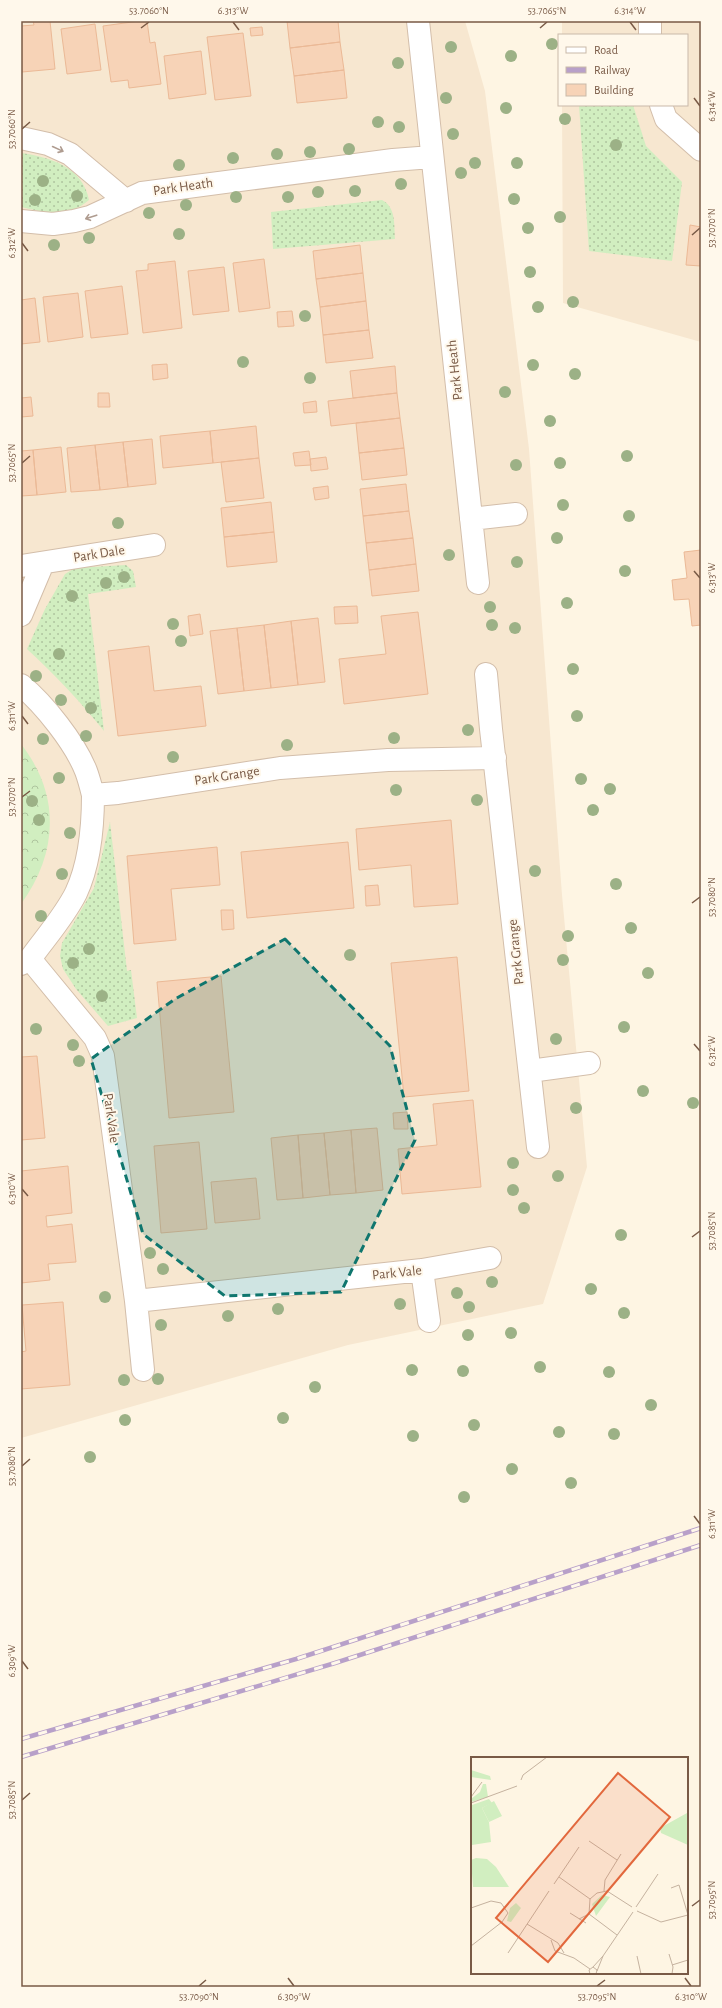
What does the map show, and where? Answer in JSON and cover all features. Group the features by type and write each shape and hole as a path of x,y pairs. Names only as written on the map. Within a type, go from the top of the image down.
{"street":[{"name":"Park Heath","path":"418,21 478,583"},
{"path":"650,21 650,34"},
{"path":"664,112 701,150"},
{"path":"21,138 48,144 70,154 126,200"},
{"name":"Park Heath","path":"21,221 53,224 90,218 142,192 393,160 432,157"},
{"path":"471,519 516,514"},
{"name":"Park Dale","path":"21,566 154,545"},
{"path":"21,615 43,563"},
{"name":"Park Grange","path":"486,674 494,758 538,1147"},
{"path":"21,685 52,719 73,747 86,771 93,795 93,823 86,866 78,887 60,917 26,961"},
{"name":"Park Grange","path":"93,795 118,793 280,768 388,760 494,758"},
{"name":"Park Vale","path":"26,961 95,1038 103,1056 136,1301 142,1370"},
{"path":"530,1071 589,1063"},
{"name":"Park Vale","path":"136,1301 422,1270 490,1258"},
{"path":"422,1270 429,1321"}],"highlighted area":[{"path":"285,939 390,1046 415,1140 341,1292 225,1296 143,1234 91,1059 175,999"}],"shaded area":[{"path":"21,21 465,21 485,91 529,449 562,895 587,1167 543,1304 348,1345 21,1438"},
{"path":"562,21 701,21 701,342 563,303 562,106 688,106 688,34 562,34"}],"green space":[{"path":"579,106 633,106 646,146 682,182 672,261 589,251"},
{"path":"21,153 43,157 64,166 80,179 86,189 89,200 73,210 65,212 39,211 21,207"},
{"path":"382,200 387,203 392,211 395,239 273,249 271,212"},
{"path":"126,565 133,571 136,587 88,594 104,731 67,688 27,649 45,609 65,574 75,568"},
{"path":"21,744 34,763 43,783 48,804 50,824 48,844 42,865 33,885 21,904"},
{"path":"110,822 127,971 131,970 137,1018 108,1026 76,989 63,969 60,956 62,943 94,888"}],"building":[{"path":"33,21 50,21 55,69 22,72 21,26 34,25"},
{"path":"147,21 150,43 155,42 161,84 129,88 128,80 111,82 103,26"},
{"path":"287,21 338,21 340,42 290,48"},
{"path":"95,24 101,70 67,74 61,29"},
{"path":"262,27 263,35 251,36 250,28"},
{"path":"243,33 251,96 215,100 207,37"},
{"path":"340,42 344,70 294,76 290,48"},
{"path":"201,51 206,94 169,99 164,56"},
{"path":"344,70 347,98 297,103 294,76"},
{"path":"690,225 701,227 701,266 686,265"},
{"path":"360,245 363,273 316,279 313,251"},
{"path":"264,259 270,308 239,312 233,263"},
{"path":"175,261 182,328 143,333 136,271 148,270 148,264"},
{"path":"224,267 229,311 193,315 188,271"},
{"path":"363,273 366,301 320,307 316,279"},
{"path":"122,286 128,334 91,338 85,291"},
{"path":"78,293 83,337 48,342 43,297"},
{"path":"35,298 40,342 21,344 21,300"},
{"path":"366,301 369,330 323,335 320,307"},
{"path":"292,311 294,326 278,327 277,312"},
{"path":"369,330 373,358 326,363 323,335"},
{"path":"167,364 168,378 153,380 152,365"},
{"path":"395,366 397,393 353,398 350,371"},
{"path":"98,393 109,393 110,407 98,407"},
{"path":"397,393 400,418 331,426 328,401"},
{"path":"31,397 33,416 21,417 21,398"},
{"path":"316,401 317,412 304,413 303,403"},
{"path":"400,418 404,448 359,453 356,423"},
{"path":"256,426 259,458 213,463 210,431"},
{"path":"210,431 213,463 163,468 160,436"},
{"path":"152,439 156,484 128,487 123,442"},
{"path":"123,442 128,487 100,490 95,445"},
{"path":"95,445 100,490 71,492 67,448"},
{"path":"61,447 66,492 37,495 33,450"},
{"path":"404,448 407,475 362,480 359,453"},
{"path":"33,450 37,495 21,496 21,451"},
{"path":"309,451 311,465 295,466 293,453"},
{"path":"326,457 328,469 311,471 310,459"},
{"path":"259,458 264,498 226,502 221,462"},
{"path":"406,484 409,511 363,516 360,489"},
{"path":"328,486 329,498 315,500 313,488"},
{"path":"271,502 274,532 224,537 221,508"},
{"path":"409,511 413,538 366,543 363,516"},
{"path":"274,532 277,562 227,567 224,537"},
{"path":"413,538 416,564 369,570 366,543"},
{"path":"701,550 701,625 692,626 689,599 674,600 672,580 687,578 684,552"},
{"path":"416,564 419,591 372,596 369,570"},
{"path":"357,606 358,623 335,624 334,607"},
{"path":"418,612 428,694 344,704 339,659 386,654 381,616"},
{"path":"200,614 203,634 190,636 188,616"},
{"path":"318,618 325,682 298,685 291,621"},
{"path":"291,621 298,685 271,688 264,625"},
{"path":"264,625 271,688 244,691 237,628"},
{"path":"237,628 244,691 218,694 210,631"},
{"path":"149,646 154,691 201,686 206,726 118,736 108,651"},
{"path":"451,820 458,904 414,907 411,865 359,870 356,829"},
{"path":"348,842 354,908 247,918 241,852"},
{"path":"217,847 220,885 171,889 176,940 134,944 127,856"},
{"path":"378,885 380,905 366,906 365,886"},
{"path":"221,910 233,910 234,929 222,930"},
{"path":"457,957 469,1091 404,1097 391,963"},
{"path":"221,976 234,1112 169,1118 157,982"},
{"path":"37,1056 45,1138 21,1140 21,1057"},
{"path":"473,1100 481,1187 402,1194 398,1149 437,1145 433,1104"},
{"path":"407,1112 408,1129 394,1129 393,1113"},
{"path":"377,1128 383,1190 356,1193 351,1130"},
{"path":"351,1130 356,1193 330,1195 324,1133"},
{"path":"324,1133 330,1195 303,1198 298,1135"},
{"path":"298,1135 303,1198 277,1200 271,1138"},
{"path":"199,1142 207,1229 161,1233 154,1146"},
{"path":"68,1166 72,1213 46,1216 47,1227 72,1224 76,1262 48,1264 50,1280 21,1283 21,1171"},
{"path":"256,1178 260,1219 215,1223 211,1182"},
{"path":"63,1302 70,1385 21,1389 21,1352 26,1351 22,1305"}],"railway":[{"path":"21,1739 296,1659 701,1528"},
{"path":"21,1757 335,1663 701,1545"}]}
